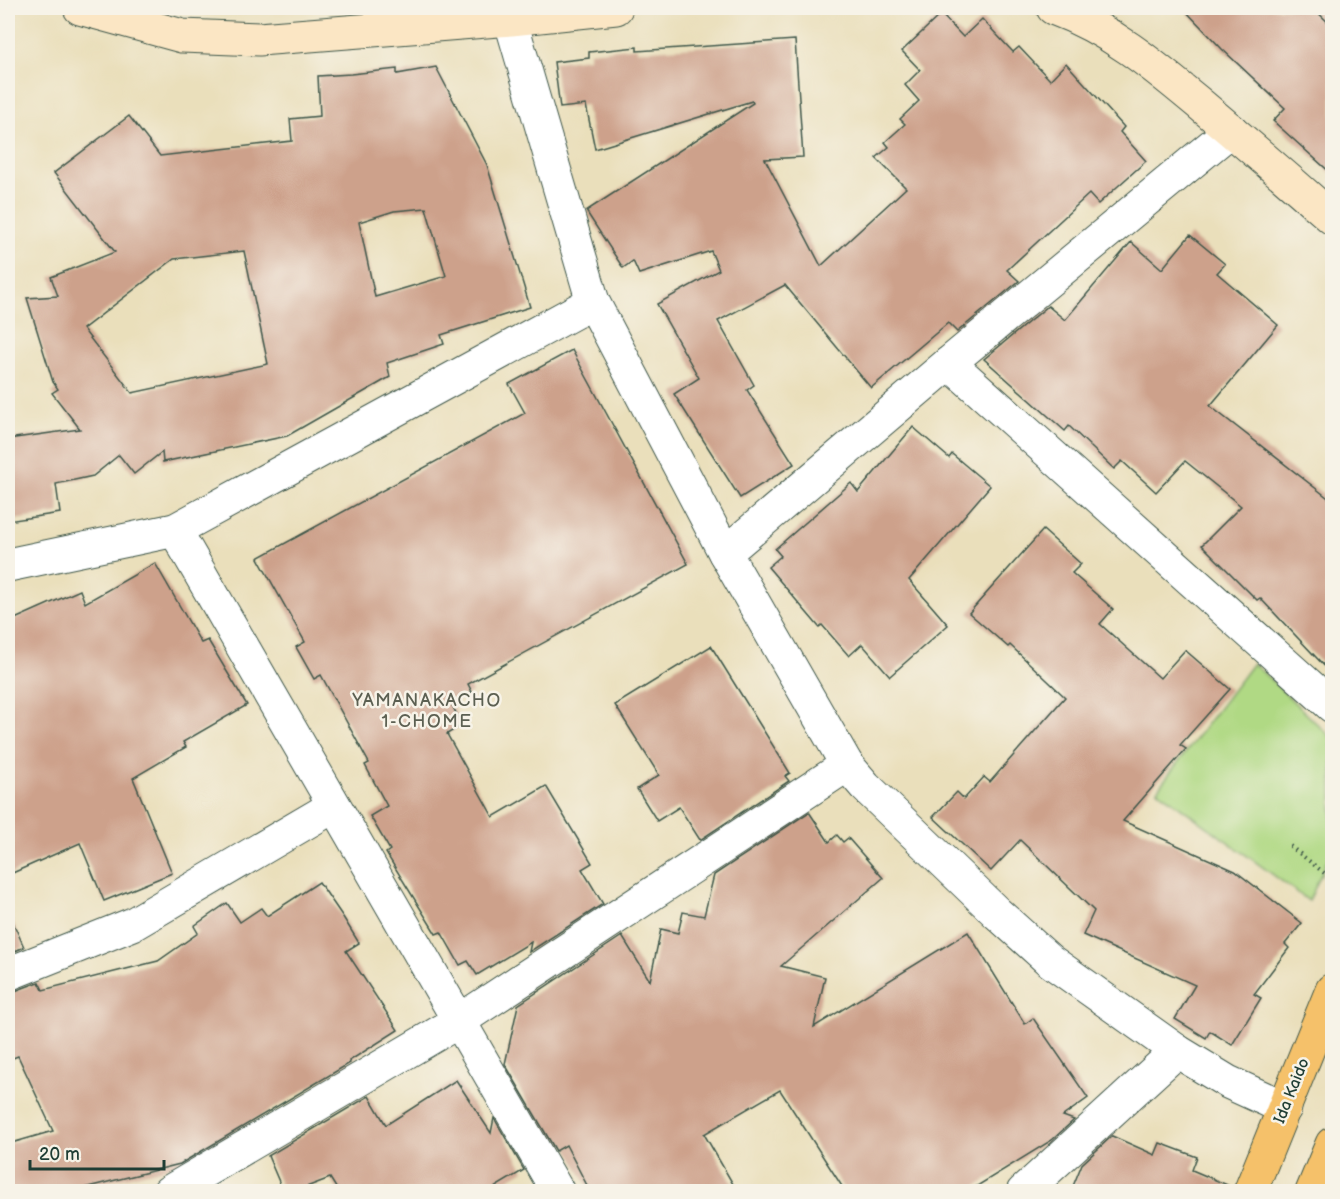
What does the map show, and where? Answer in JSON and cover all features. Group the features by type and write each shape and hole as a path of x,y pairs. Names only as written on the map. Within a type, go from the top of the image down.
{"highway":[{"name":"Ida Kaido","path":"1250,1191 1332,990"},
{"path":"1312,1191 1332,1144"}],"street":[{"path":"80,8 182,36 259,39 509,13 616,8"},
{"path":"1053,8 1075,16 1112,36 1155,67 1332,218"},
{"path":"509,13 593,302 725,553 847,765 865,786 1049,960 1177,1051 1227,1082 1285,1108"},
{"path":"725,553 949,363 1231,130"},
{"path":"8,565 175,530 593,302"},
{"path":"949,363 1332,706"},
{"path":"175,530 558,1191"},
{"path":"169,1191 459,1021 847,765"},
{"path":"8,974 133,924 334,806"},
{"path":"1023,1191 1177,1051"}],"path":[{"path":"1290,846 1332,879"}],"green space":[{"path":"1253,663 1332,738 1332,849 1309,901 1157,790"}],"building":[{"path":"1183,8 1313,8 1332,26 1332,174 1273,121 1285,108 1222,49"},
{"path":"941,14 963,37 982,19 1013,52 1019,47 1050,80 1066,63 1124,127 1120,132 1146,161 1098,204 1089,194 1007,270 1019,281 957,332 948,323 871,388 785,285 718,321 754,385 747,390 794,464 740,498 674,394 699,378 657,304 719,270 711,251 639,274 633,261 623,268 586,211 753,103 752,101 595,149 586,105 560,108 554,62 589,58 589,52 637,47 637,51 795,40 803,157 765,159 821,266 906,188 876,158 889,147 885,142 905,124 900,119 919,101 905,85 920,70 902,51"},
{"path":"436,67 487,165 530,307 441,335 444,344 387,363 390,377 287,436 163,462 162,452 134,474 119,455 93,476 56,484 60,513 8,521 8,439 80,429 52,393 58,389 53,382 27,298 58,296 51,277 115,252 54,173 129,116 160,156 292,141 290,119 320,116 318,76 397,69 397,74","holes":["426,208 446,276 375,297 359,222 394,211","244,251 268,364 132,393 83,329 174,259"]},
{"path":"1190,235 1225,264 1217,273 1278,325 1210,406 1332,501 1332,674 1260,598 1257,600 1202,545 1241,506 1185,461 1156,492 1122,461 1114,469 1069,426 1065,431 984,359 1048,306 1065,320 1131,242 1162,269"},
{"path":"572,350 688,564 468,684 472,692 451,703 462,725 447,734 493,817 546,786 592,863 582,869 603,904 529,952 531,942 477,975 468,961 460,965 441,932 436,934 386,853 390,850 370,816 387,806 365,765 369,763 321,675 314,679 296,647 305,642 258,558 525,413 509,384"},
{"path":"913,427 949,458 952,454 990,486 909,580 948,625 890,676 862,644 849,656 822,625 819,627 768,567 781,556 775,549 851,483 858,492"},
{"path":"1043,530 1081,564 1072,573 1113,609 1100,624 1160,678 1185,650 1230,689 1180,745 1186,749 1123,821 1235,871 1302,923 1285,944 1289,948 1254,994 1261,998 1232,1045 1210,1031 1206,1038 1175,1019 1195,985 1083,935 1094,911 1020,840 991,871 933,817 957,792 964,799 984,777 990,782 1065,697 1010,645 1008,647 969,613"},
{"path":"155,563 201,643 208,640 247,705 183,742 186,747 133,778 172,873 104,901 80,843 8,875 8,622 80,590 85,603"},
{"path":"711,646 790,773 785,776 789,781 700,840 679,807 657,821 637,789 659,775 615,705"},
{"path":"809,812 829,842 837,835 843,842 848,838 883,878 781,966 825,977 814,1027 968,932 1025,1024 1033,1018 1088,1098 1063,1116 1074,1120 1052,1140 969,1191 845,1191 780,1090 704,1134 737,1191 590,1191 566,1145 556,1151 505,1064 518,1005 622,936 650,981 661,929 678,933 683,912 704,916 714,875"},
{"path":"319,882 359,943 346,951 398,1030 349,1061 350,1063 180,1164 72,1191 8,1191 8,1144 53,1131 18,1056 8,1060 8,992 39,982 43,990 158,961 198,933 194,926 227,903 240,922 261,908 267,916"},
{"path":"8,911 24,947 8,954"},
{"path":"456,1080 491,1133 494,1118 524,1170 489,1191 338,1191 330,1178 296,1191 283,1191 268,1156 369,1096 386,1125"},
{"path":"1112,1136 1155,1155 1160,1143 1197,1157 1192,1170 1232,1187 1232,1191 1071,1191 1082,1164"}],"district":[{"name":"YAMANAKACHO 1-CHOME","path":"427,710"}]}
